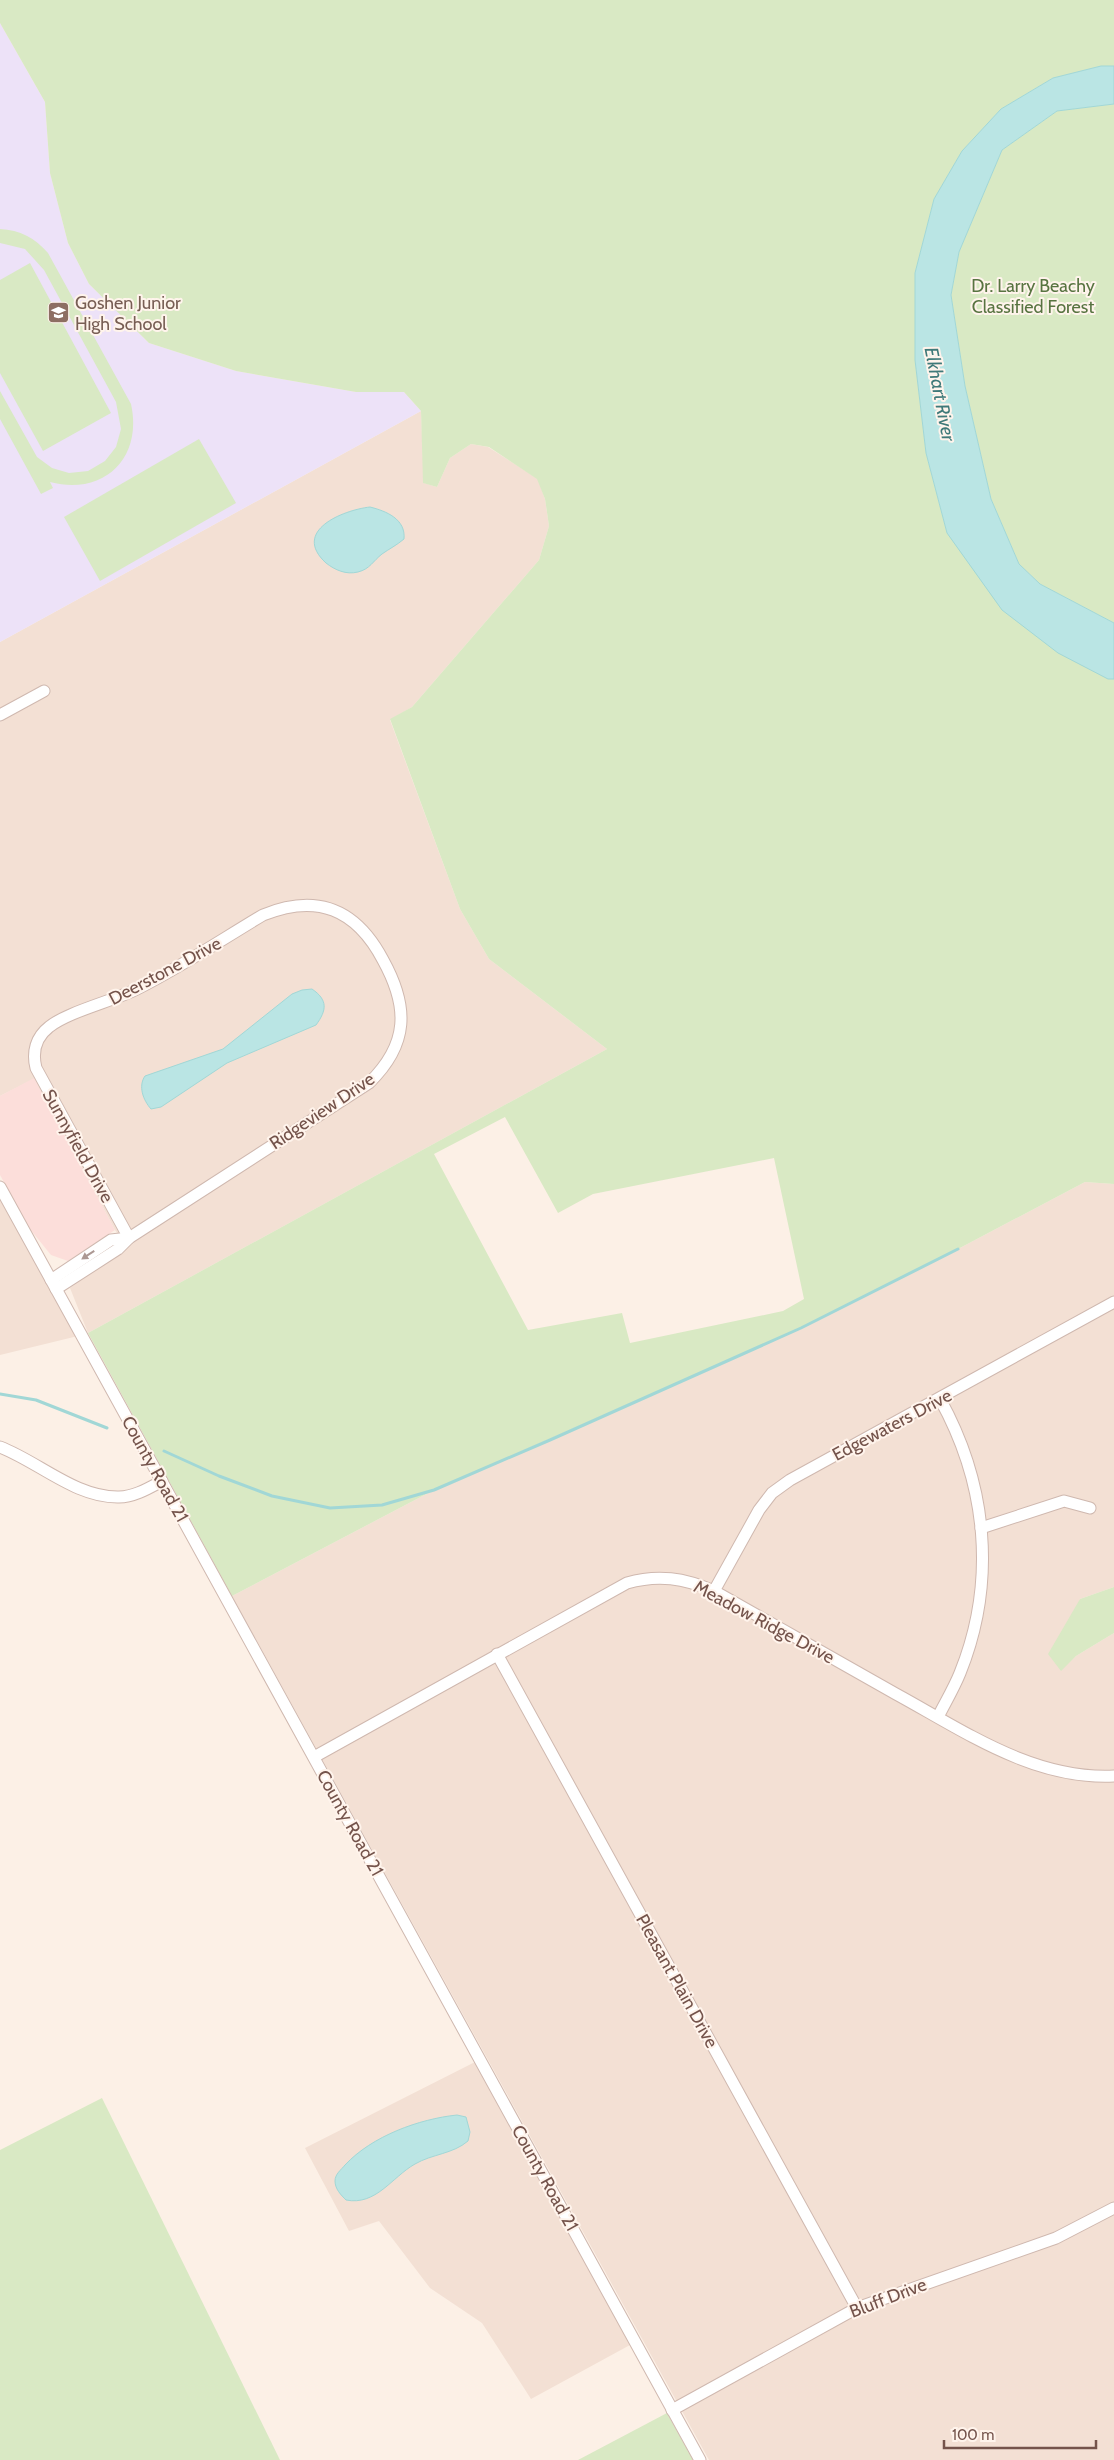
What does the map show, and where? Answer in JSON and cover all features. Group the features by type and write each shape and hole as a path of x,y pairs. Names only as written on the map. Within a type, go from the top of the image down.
{"street":[{"path":"0,716 44,691"},
{"name":"Deerstone Drive","path":"34,1051 42,1033 58,1021 112,1000 152,981 204,953 263,915 277,909 306,904"},
{"name":"Ridgeview Drive","path":"53,1284 118,1249 129,1238 369,1083 388,1061 397,1044 401,1027 402,1008 394,981 364,930 338,912 306,904"},
{"name":"Sunnyfield Drive","path":"34,1051 34,1060 41,1078 129,1238"},
{"name":"County Road 21","path":"0,1187 700,2460"},
{"name":"Edgewaters Drive","path":"714,1591 759,1510 772,1493 790,1480 1114,1302"},
{"path":"938,1717 960,1674 977,1614 982,1583 981,1528 973,1476 958,1431 940,1399"},
{"path":"0,1447 18,1454 78,1487 103,1496 120,1497 136,1494 162,1481"},
{"path":"981,1528 1064,1501 1090,1508"},
{"name":"Meadow Ridge Drive","path":"314,1757 627,1583 659,1577 684,1580 714,1591 997,1750 1024,1762 1079,1774 1114,1776"},
{"name":"Pleasant Plain Drive","path":"498,1654 857,2308"},
{"name":"Bluff Drive","path":"672,2410 857,2308 1056,2238 1114,2208"}],"shaded area":[{"name":"Goshen Junior High School","path":"0,23 45,102 50,173 68,243 89,284 149,343 236,371 356,392 404,392 421,411 0,642"},
{"path":"421,411 424,483 437,487 450,458 471,444 488,447 538,479 545,499 549,526 539,560 412,707 390,720 460,909 489,959 607,1049 88,1333 70,1288 127,1247 115,1230 34,1079 0,1096 0,642"},
{"path":"34,1078 115,1230 68,1261 51,1255 30,1229 0,1175 0,1096"},
{"path":"1085,1182 1114,1184 1114,1587 1080,1599 1061,1670 1076,1656 1114,1633 1114,2460 709,2460 232,1596 434,1490 801,1328 958,1249"},
{"path":"0,1191 82,1335 0,1355"},
{"path":"475,2062 630,2345 531,2399 482,2323 430,2288 379,2221 349,2231 305,2148"}],"green space":[{"path":"0,0 1114,0 1114,66 1101,66 1053,78 1001,109 962,151 934,199 915,273 915,360 926,453 947,533 1108,679 1114,679 1114,1184 1085,1182 958,1249 801,1328 434,1490 232,1596 88,1333 607,1049 489,959 460,909 390,719 412,707 539,560 549,526 545,499 537,479 489,447 471,444 450,458 437,487 423,483 421,411 404,392 356,392 236,371 149,343 89,284 68,243 50,173 45,102 0,23","holes":["505,1117 558,1213 593,1194 774,1158 804,1299 783,1311 630,1343 622,1313 528,1330 434,1154"]},
{"name":"Dr. Larry Beachy Classified Forest","path":"1114,104 1114,623 1040,584 1019,564 991,499 965,386 951,295 959,252 1002,150 1057,111"},
{"path":"0,229 14,231 27,236 48,253 131,404 133,423 131,441 125,456 103,478 87,483 69,485 50,482 53,488 41,494 0,419 0,391 37,457 52,468 69,473 88,471 105,461 116,447 121,429 116,402 44,270 25,249 0,243"},
{"path":"30,263 111,413 43,451 0,373 0,280"},
{"path":"199,439 236,503 100,581 64,517"},
{"path":"1114,1587 1114,1633 1076,1656 1061,1671 1048,1654 1080,1599"},
{"path":"102,2098 280,2460 0,2460 0,2150"},
{"path":"667,2413 693,2460 578,2460"}],"water":[{"name":"Elkhart River","path":"1101,66 1114,66 1114,104 1057,111 1002,150 959,252 951,295 965,386 991,499 1019,564 1040,584 1114,623 1114,679 1108,679 1058,653 1002,610 947,533 926,453 915,360 915,273 934,199 962,151 1001,109 1053,78"},
{"path":"370,507 394,517 402,526 404,539 362,571 349,573 333,568 317,552 314,541 317,532 335,518"},
{"path":"312,989 321,997 324,1006 322,1015 316,1025 227,1063 161,1107 151,1109 148,1105 142,1088 145,1076 223,1049 292,994"},
{"path":"457,2115 466,2117 470,2132 468,2141 456,2149 415,2164 375,2195 366,2199 357,2201 346,2200 339,2192 335,2181 337,2174 356,2155 382,2137 427,2120"}],"waterway":[{"path":"164,1451 219,1476 272,1496 330,1508 382,1505 434,1490 550,1440 801,1328 958,1249"},
{"path":"0,1394 36,1400 107,1428"}],"place":[{"name":"Goshen Junior High School","path":"59,313"}]}
